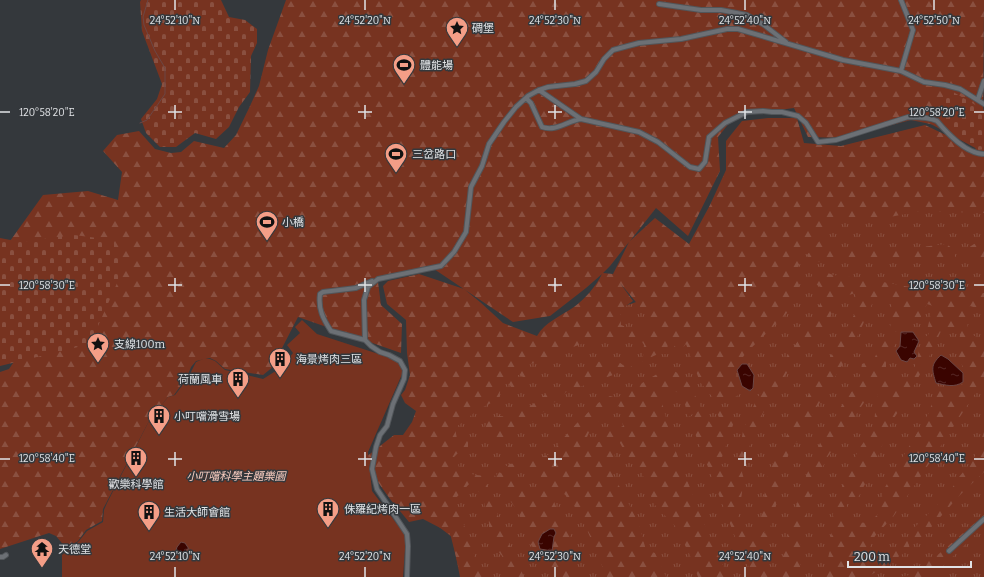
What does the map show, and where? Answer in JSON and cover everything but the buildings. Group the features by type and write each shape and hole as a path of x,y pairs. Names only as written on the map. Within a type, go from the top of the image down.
{"street":[{"path":"901,0 913,30 902,71"},
{"path":"659,4 701,10 721,10 747,16 764,25 788,44"},
{"path":"407,577 407,534 377,489 372,469 380,435 387,426 393,404 404,379 405,370 400,361 380,352 365,340 331,331 325,323 319,309 320,294 323,292 356,288 378,279 441,266 454,252 466,232 471,187 482,166 489,144 516,107 526,98 539,90 548,87 575,84 586,81 596,72 604,59 613,50 639,43 681,39 727,29 738,29 843,60 902,71 924,82 960,89 984,104"},
{"path":"978,99 984,81"},
{"path":"539,90 581,118 639,132 658,142 690,167 699,169 705,162 709,137 725,123 746,112 763,110 791,113 798,116 806,122 818,142 836,140 908,117 932,118 937,120 962,145 979,154 984,154"},
{"path":"526,98 542,127 548,129 557,128 581,118"},
{"path":"365,340 364,300 368,287 378,279"},
{"path":"949,551 984,519"},
{"path":"0,557 4,557 6,555"}],"green space":[{"path":"141,0 221,0 229,17 245,20 257,29 257,43 251,56 250,92 239,107 229,127 216,139 195,133 176,147 160,147 146,133 141,119 157,99 162,84 142,31"},
{"path":"286,0 984,0 983,135 911,120 842,138 808,137 794,108 735,116 718,137 720,171 688,236 656,208 630,241 655,218 689,244 710,205 726,170 726,141 742,121 768,118 797,118 804,143 841,146 925,125 948,136 970,152 984,143 984,213 920,211 875,220 830,220 824,236 840,250 905,249 946,244 953,249 955,257 810,262 807,255 823,237 808,246 798,267 799,288 787,313 746,353 734,369 740,394 728,401 715,400 700,382 686,344 681,350 668,342 667,354 658,354 613,375 566,392 524,429 506,441 484,437 484,428 489,420 499,416 509,417 520,409 532,405 547,393 574,380 595,362 616,360 623,365 630,357 643,357 644,345 639,337 586,342 518,369 538,375 532,381 519,375 513,376 521,389 514,390 505,380 501,386 499,399 479,409 455,428 457,439 468,441 468,447 454,457 458,463 459,469 469,473 487,475 497,471 494,477 486,480 489,491 495,502 499,521 524,577 508,577 502,556 489,540 489,523 483,497 471,482 455,499 482,577 461,577 450,533 423,519 409,522 375,478 366,457 394,435 403,435 412,422 416,411 405,403 401,395 405,390 410,375 407,353 406,320 387,304 383,286 388,281 419,274 464,289 431,267 396,274 378,282 381,305 402,324 401,353 298,317 281,350 289,354 263,375 225,369 210,358 196,361 174,395 168,397 149,421 103,509 102,521 86,530 78,541 69,548 66,548 56,536 49,533 0,549 0,372 9,369 21,351 5,248 43,195 88,191 118,200 122,172 103,151 117,135 139,131 155,149 171,153 181,152 194,141 224,148 236,135 259,86 268,50","holes":["629,242 613,274 603,273 610,266","602,274 594,287 583,300 549,323 537,336 503,323 465,290 513,322 550,316","620,283 650,319 647,335 621,325 620,310 633,301"]},
{"path":"948,89 984,110 984,149 979,150 927,122"},
{"path":"984,184 984,577 460,577 452,537 426,517 454,422 518,352 601,314 642,300 798,224"},
{"path":"74,235 113,240 122,272 90,344 0,366 0,238 21,242"},
{"path":"984,243 984,260 965,255 965,250 974,244"},
{"path":"815,268 833,275 867,279 910,287 950,288 966,293 984,293 984,310 970,306 966,310 967,331 984,342 984,380 893,517 875,536 868,551 880,561 907,538 910,549 868,577 824,577 830,549 833,514 848,470 861,446 874,428 875,413 878,401 877,393 874,388 869,389 867,398 827,458 813,487 801,538 799,577 754,577 739,547 689,418 701,409 711,424 721,424 716,409 726,409 734,422 720,463 727,473 741,469 744,479 738,519 740,527 749,530 761,529 767,536 760,525 767,478 775,457 854,315 855,293 849,295 840,292 828,321 790,369 775,391 755,432 743,472 738,461 743,431 757,398 796,344 828,291 809,282","holes":["881,297 889,298 891,302 892,314 889,331 891,333 900,330 906,320 916,321 921,317 927,304 933,306 927,330 929,334 921,343 916,365 913,371 909,376 898,383 886,376 886,360 896,343 891,336 886,334 874,359 862,364 859,381 842,405 820,443 802,486 779,569 773,572 769,568 768,537 778,495 782,466 847,357 872,304 875,304","949,328 960,335 956,361 962,365 967,374 962,385 955,388 935,386 930,411 884,489 878,514 869,523 853,522 847,516 847,504 859,496 876,462 890,424 908,397 942,329"]},
{"name":"小叮噹科學主題樂園","path":"302,320 317,334 397,360 403,372 368,452 372,491 406,536 403,577 62,577 62,555 79,541 87,531 103,522 104,510 107,503 149,421 168,397 175,395 188,378 196,362 203,359 210,359 215,361 225,370 263,379 282,367 293,353 287,345 300,333 295,327"},
{"path":"667,368 685,379 701,408 688,417 683,396 675,391 662,402 671,439 712,544 729,577 698,577 690,555 675,526 654,504 642,473 634,459 629,460 619,441 614,443 615,462 611,471 638,521 646,550 655,553 666,577 607,577 582,520 570,500 563,493 553,499 562,522 570,529 568,547 570,560 577,577 556,577 542,559 538,558 534,548 528,542 527,529 514,506 505,494 496,476 498,472 526,485 532,491 535,501 539,500 542,488 540,473 533,468 505,470 505,467 509,464 528,462 553,453 559,443 576,424 598,403 610,396 617,398","holes":["619,406 623,426 611,429 602,441 588,445 585,442 590,430 608,411"]},
{"path":"984,432 984,472 960,495 916,544 911,531 949,493 959,477 974,459"},
{"path":"984,515 984,526 933,577 899,577 909,575 930,559 933,559"}],"water":[{"path":"901,332 913,332 919,341 914,352 917,356 914,359 910,358 907,362 901,360 896,351 900,346"},
{"path":"941,355 948,359 963,373 963,382 953,385 936,383 933,368 935,362"},
{"path":"742,364 747,364 754,375 753,388 750,391 742,386 737,370"},
{"path":"550,529 554,529 556,533 552,551 540,549 538,542 542,534"},
{"path":"181,542 185,543 189,549 187,549 186,557 181,560 179,555 175,554 177,547"}],"waterway":[{"path":"140,123 147,120 165,94 165,68 155,51 144,25 143,17 148,0"}],"place":[{"name":"碉堡","path":"457,48"},
{"name":"體能場","path":"404,84"},
{"name":"三岔路口","path":"396,174"},
{"name":"小橋","path":"267,242"},
{"name":"支線100m","path":"98,364"},
{"name":"海景烤肉三區","path":"280,378"},
{"name":"荷蘭風車","path":"238,398"},
{"name":"小叮噹滑雪場","path":"159,436"},
{"name":"歡樂科學館","path":"136,478"},
{"name":"侏羅紀烤肉一區","path":"328,528"},
{"name":"生活大師會館","path":"149,532"},
{"name":"天德堂","path":"42,568"}]}
